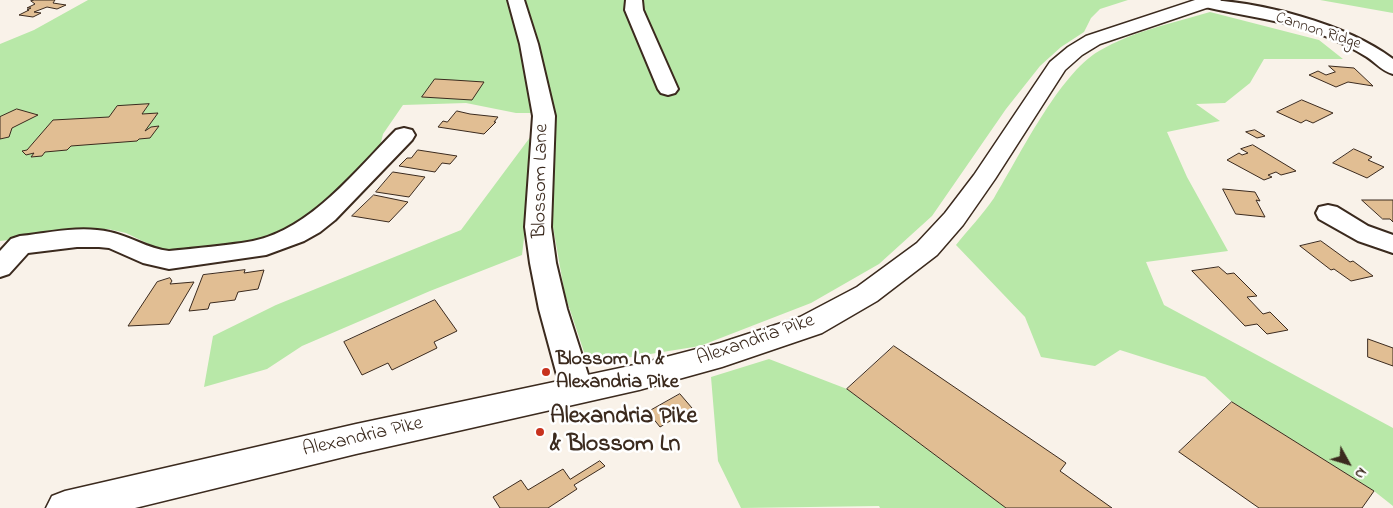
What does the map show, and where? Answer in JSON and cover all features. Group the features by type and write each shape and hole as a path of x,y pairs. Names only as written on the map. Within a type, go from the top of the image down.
{"main road":[{"name":"Alexandria Pike","path":"65,508 667,370 762,343 811,325 867,294 927,249 954,219 1057,66 1075,50 1102,37 1209,1"}],"street":[{"name":"Blossom Lane","path":"516,0 529,44 544,116 538,227 543,263 553,309 577,390"},
{"path":"634,0 634,10 668,89"},
{"name":"Cannon Ridge","path":"1209,1 1347,38 1364,46 1393,68"},
{"path":"0,268 20,245 85,238 113,240 156,260 256,249 276,243 312,226 404,135"},
{"path":"1328,213 1348,227 1371,238 1393,244"}],"green space":[{"path":"88,0 511,0 537,113 516,113 466,103 403,105 383,134 380,146 321,209 293,229 267,239 179,252 159,249 126,233 108,229 0,241 0,44 34,30"},
{"path":"524,0 1128,0 1100,9 1091,18 1084,32 1061,47 1040,66 1006,109 932,216 879,264 811,303 700,346 588,364 565,295 550,210"},
{"path":"1320,0 1393,0 1393,13"},
{"path":"1210,12 1319,40 1343,59 1264,59 1250,83 1225,103 1196,104 1220,121 1167,132 1187,177 1228,251 1146,262 1164,305 1393,428 1393,506 1374,491 1232,402 1205,377 1120,350 1095,366 1041,357 1025,317 956,245 994,198 1041,118 1069,78 1084,62 1099,51 1125,38"},
{"path":"537,128 522,255 430,291 302,346 267,369 204,387 213,336 276,305 461,230"},
{"path":"769,359 847,389 1006,508 880,508 879,506 741,508 718,461 711,377"}],"building":[{"path":"55,0 53,3 66,5 57,9 47,7 34,12 41,13 33,17 19,15 29,10 27,10 31,8 27,8 35,4 31,1"},
{"path":"1329,66 1354,68 1373,86 1348,82 1336,87 1309,75 1318,71 1326,75 1335,72"},
{"path":"435,79 484,82 472,100 422,97"},
{"path":"1302,100 1333,113 1313,123 1306,120 1301,123 1277,112"},
{"path":"149,104 142,114 158,113 145,131 151,127 159,126 150,138 137,141 71,146 67,150 45,152 42,156 31,157 34,153 26,155 22,151 27,150 53,120 109,117 117,106"},
{"path":"17,109 38,115 12,128 9,137 0,139 0,117"},
{"path":"457,111 498,117 494,122 496,122 484,134 438,127 443,121 447,122"},
{"path":"1255,130 1265,136 1257,138 1246,132"},
{"path":"1253,145 1296,171 1281,175 1276,172 1268,175 1272,177 1264,180 1227,160 1239,153 1242,155 1248,153 1241,149"},
{"path":"1354,149 1372,157 1368,160 1384,167 1367,178 1333,163"},
{"path":"418,150 457,156 450,164 442,163 435,172 399,166 407,158 411,158"},
{"path":"393,172 425,177 409,197 376,192"},
{"path":"1223,189 1255,192 1260,201 1256,200 1265,217 1236,214"},
{"path":"374,195 408,202 389,222 352,216"},
{"path":"1362,200 1393,200 1393,222 1390,219 1383,219"},
{"path":"1321,241 1373,276 1351,281 1334,269 1331,270 1300,246"},
{"path":"1219,267 1227,274 1234,273 1257,296 1247,297 1263,314 1270,312 1288,330 1267,334 1257,324 1245,326 1192,271"},
{"path":"245,270 244,273 264,270 258,289 238,292 235,300 210,303 208,309 189,311 203,275"},
{"path":"170,278 172,281 170,284 194,282 169,324 128,326 157,282"},
{"path":"435,300 457,331 434,342 437,348 392,370 388,363 362,375 344,342"},
{"path":"1368,339 1393,348 1393,366 1368,357"},
{"path":"894,346 1066,463 1060,471 1112,508 1006,508 847,389"},
{"path":"680,394 692,408 660,427 648,412"},
{"path":"1232,402 1374,491 1362,508 1259,508 1179,452"},
{"path":"600,461 605,466 574,485 577,489 548,508 500,508 493,497 521,480 528,490 563,469 570,479"}],"place":[{"name":"Blossom Ln & Alexandria Pike","path":"546,372"},
{"name":"Alexandria Pike & Blossom Ln","path":"540,432"}]}
